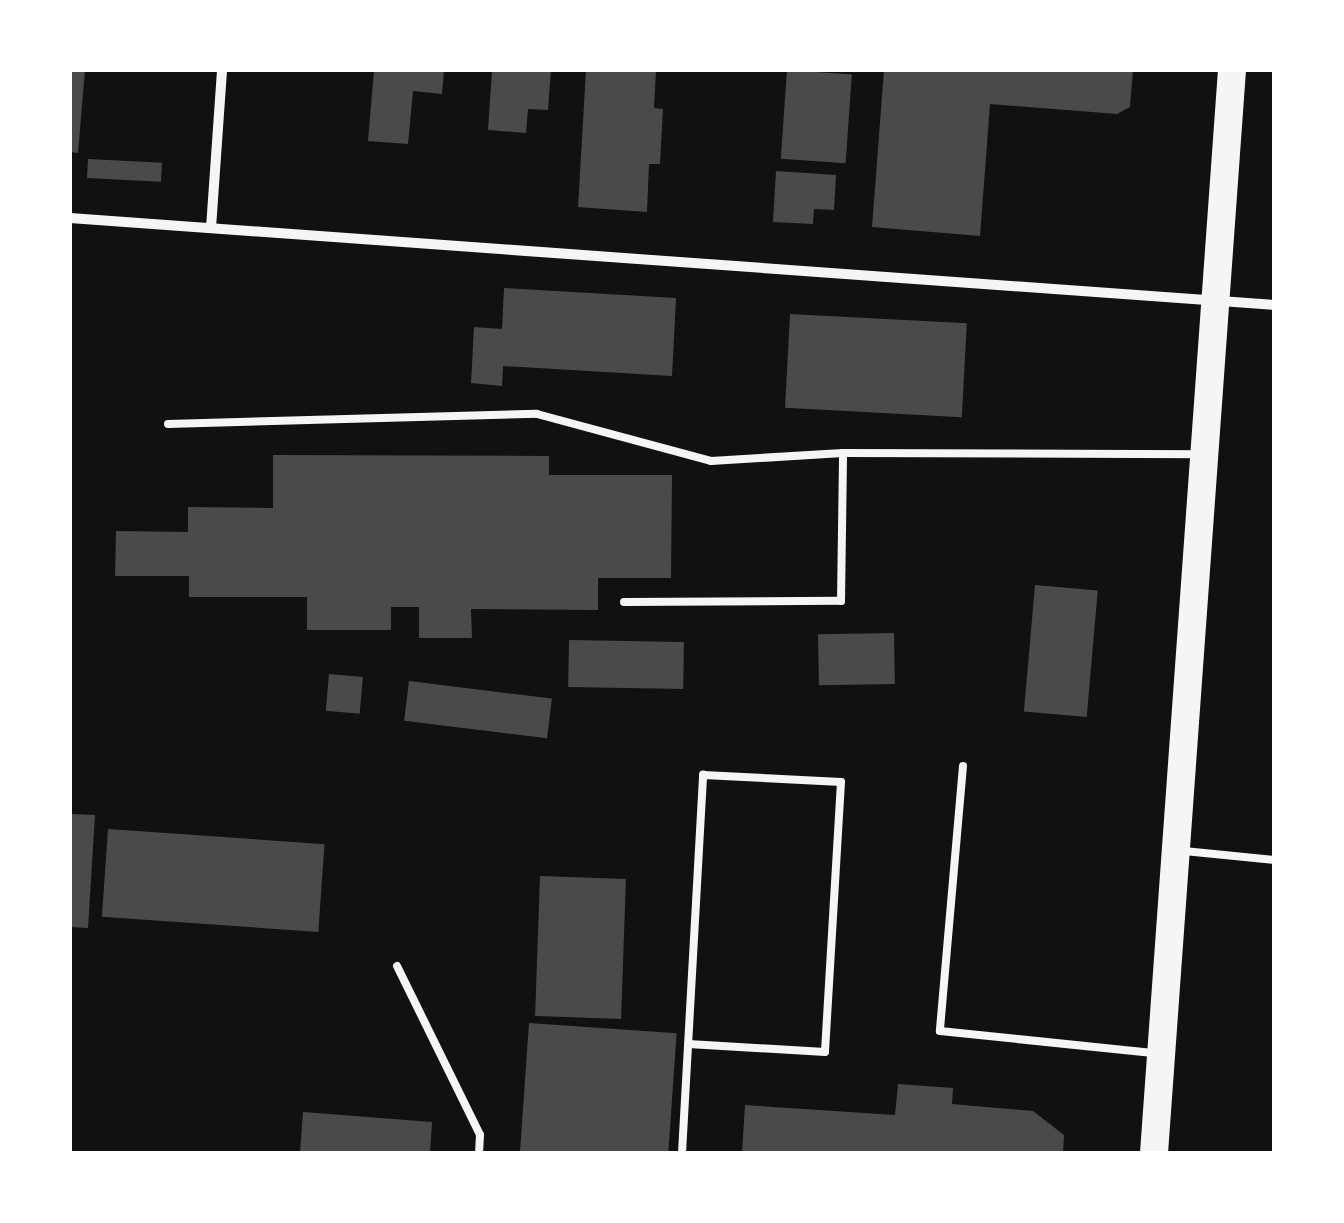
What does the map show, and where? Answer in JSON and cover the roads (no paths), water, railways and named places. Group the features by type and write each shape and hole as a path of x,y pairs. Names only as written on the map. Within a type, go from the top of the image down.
{"highway":[{"path":"1154,1153 1232,70"}],"street":[{"path":"210,228 222,70"},
{"path":"70,218 1274,305"}],"lane":[{"path":"168,424 537,414 711,460 842,453 1205,454"},
{"path":"624,602 841,601 842,453"},
{"path":"963,766 940,1030 1161,1054"},
{"path":"682,1153 688,1044 704,774 841,782 826,1052 688,1044"},
{"path":"1176,850 1274,860"},
{"path":"397,966 480,1135 479,1153"}]}
